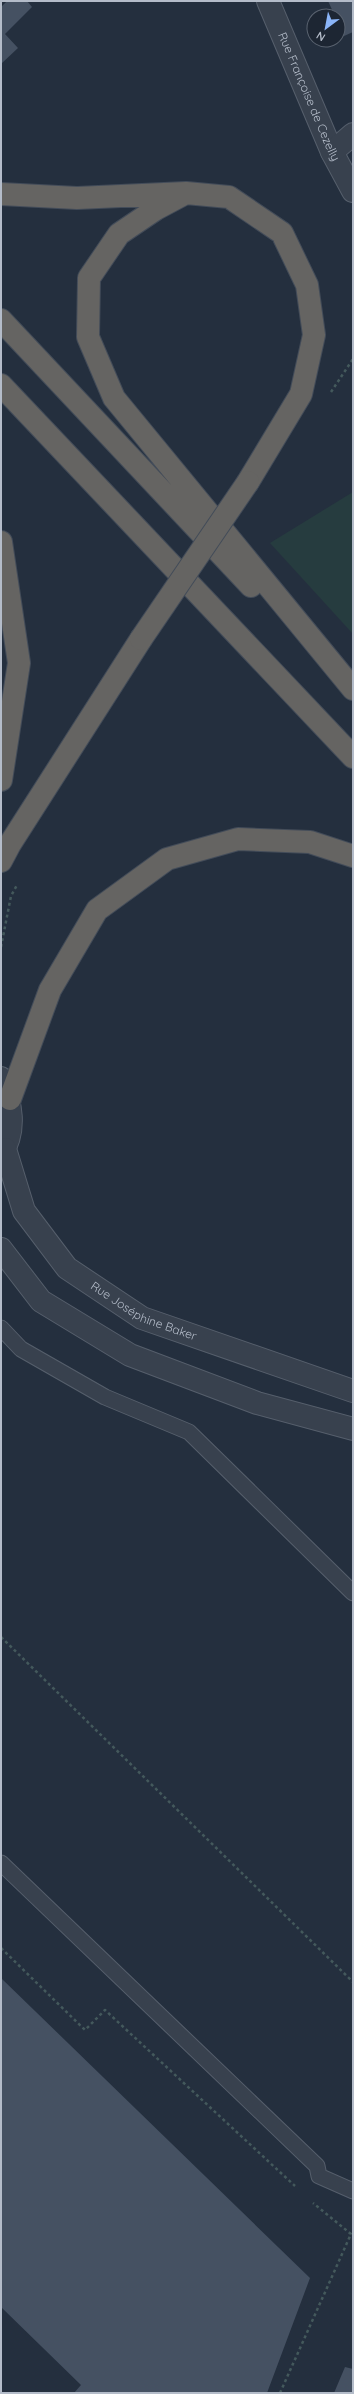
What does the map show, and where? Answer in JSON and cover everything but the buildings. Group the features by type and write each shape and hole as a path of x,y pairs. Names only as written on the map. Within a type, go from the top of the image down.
{"highway":[{"path":"186,193 156,209 119,234 89,278 88,337 114,398 353,689"},
{"path":"1,194 77,198 186,193 229,197 282,233 307,285 314,335 301,394 248,482 141,639 10,844 1,861"},
{"path":"1,320 353,695"},
{"path":"1,385 353,757"},
{"path":"1,542 19,663 1,780"},
{"path":"10,1099 50,990 97,910 167,860 238,839 310,842 353,856"}],"street":[{"name":"Rue Françoise de Cezelly","path":"268,1 332,152 353,191"},
{"path":"332,152 353,134"},
{"path":"1,1078 10,1099 12,1124 3,1152"},
{"name":"Rue Joséphine Baker","path":"3,1152 24,1211 67,1268 142,1318 353,1391"},
{"path":"1,1249 40,1301 130,1355 257,1402 353,1429"}],"lane":[{"path":"1,1328 21,1349 105,1397 190,1432 353,1592"},
{"path":"1,1864 316,2166 319,2176 353,2191"}],"path":[{"path":"1,1637 353,1982"},
{"path":"1,1948 85,2030 105,2010 300,2191"},
{"path":"280,2393 351,2234 312,2201"}],"green space":[{"path":"353,492 353,634 270,543"}]}
